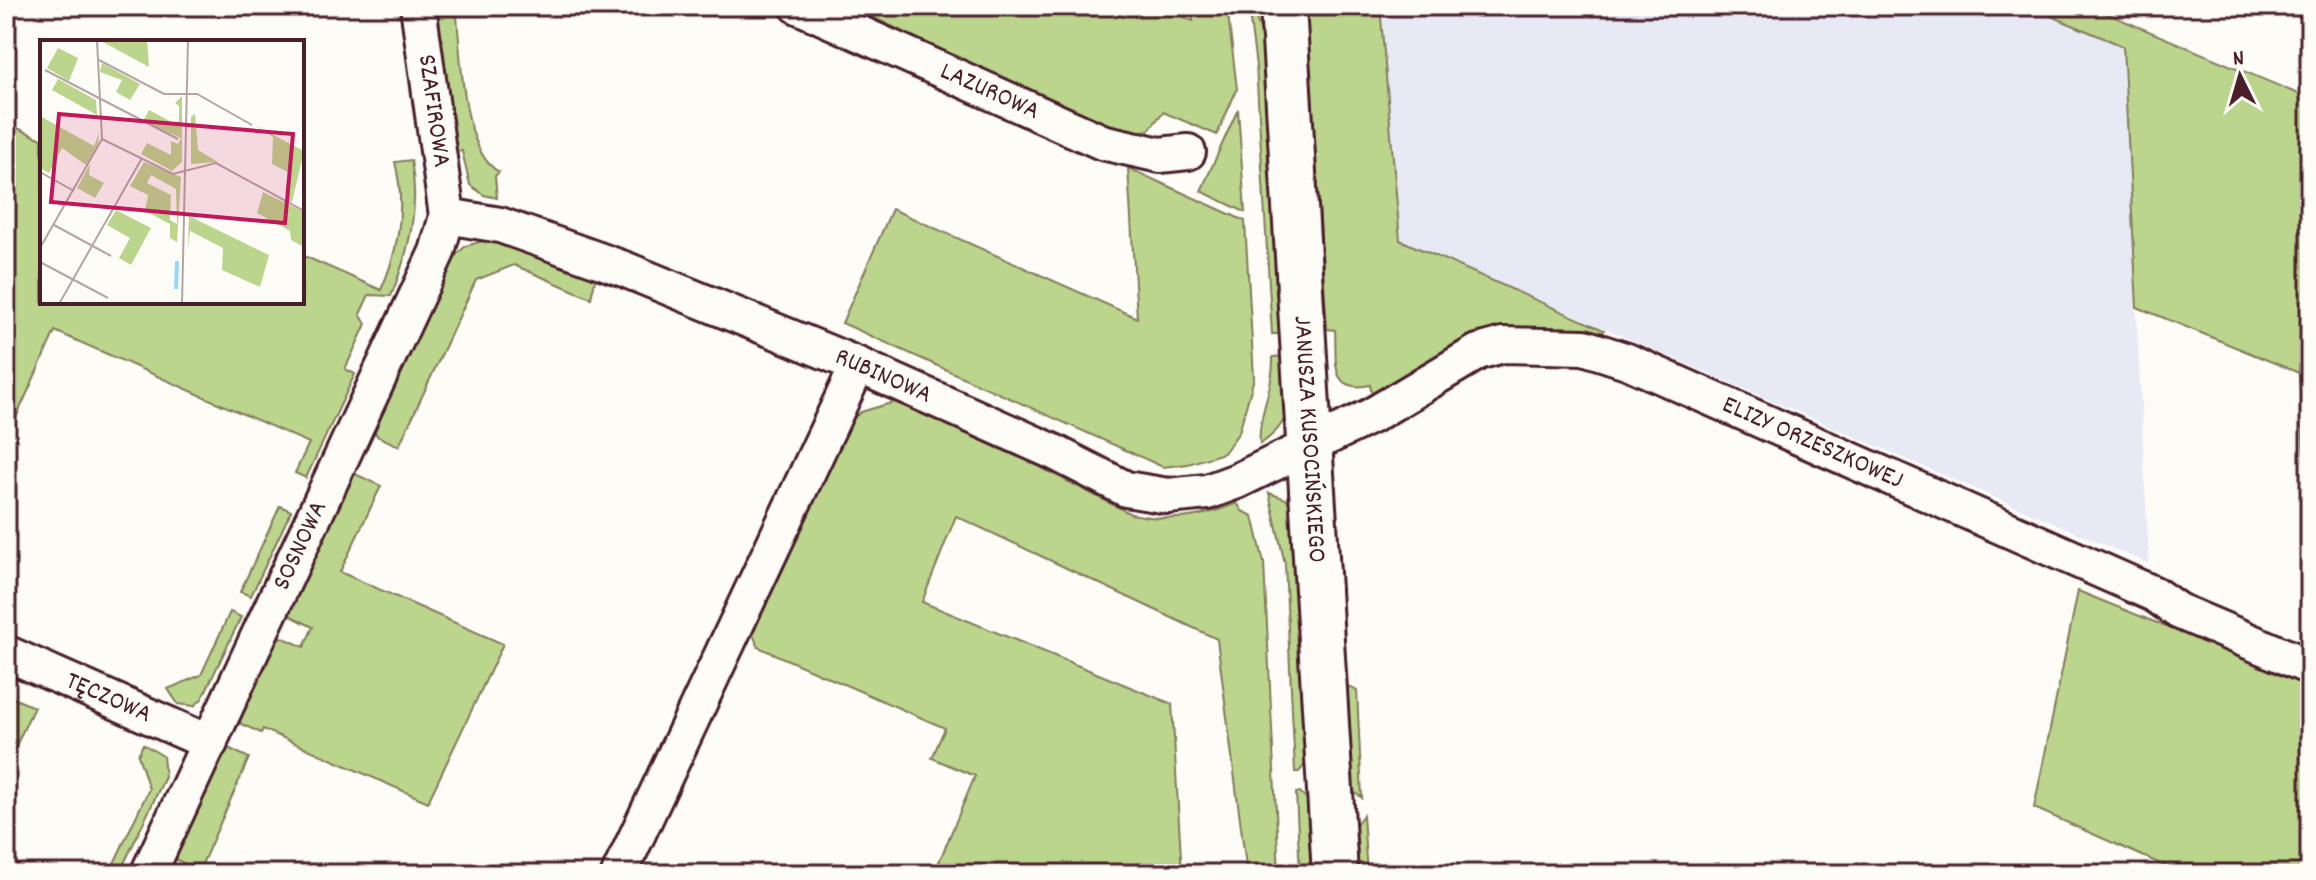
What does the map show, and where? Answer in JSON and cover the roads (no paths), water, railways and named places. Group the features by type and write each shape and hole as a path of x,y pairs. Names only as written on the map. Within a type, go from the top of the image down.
{"street":[{"name":"SZAFIROWA","path":"418,6 447,216"},
{"name":"LAZUROWA","path":"798,6 1102,142 1160,155 1188,152"},
{"name":"JANUSZA KUSOCIŃSKIEGO","path":"1283,6 1312,445 1335,874"},
{"name":"RUBINOWA","path":"447,216 500,225 541,238 858,365 1054,452 1126,489 1168,496 1207,492 1312,445"},
{"name":"SOSNOWA","path":"148,874 405,326 437,252 447,216"},
{"name":"ELIZY ORZESZKOWEJ","path":"1312,445 1391,405 1478,352 1503,345 1584,347 1627,361 2154,594 2178,611 2310,667"},
{"path":"619,874 858,365"},
{"name":"TĘCZOWA","path":"6,653 210,743"}]}
